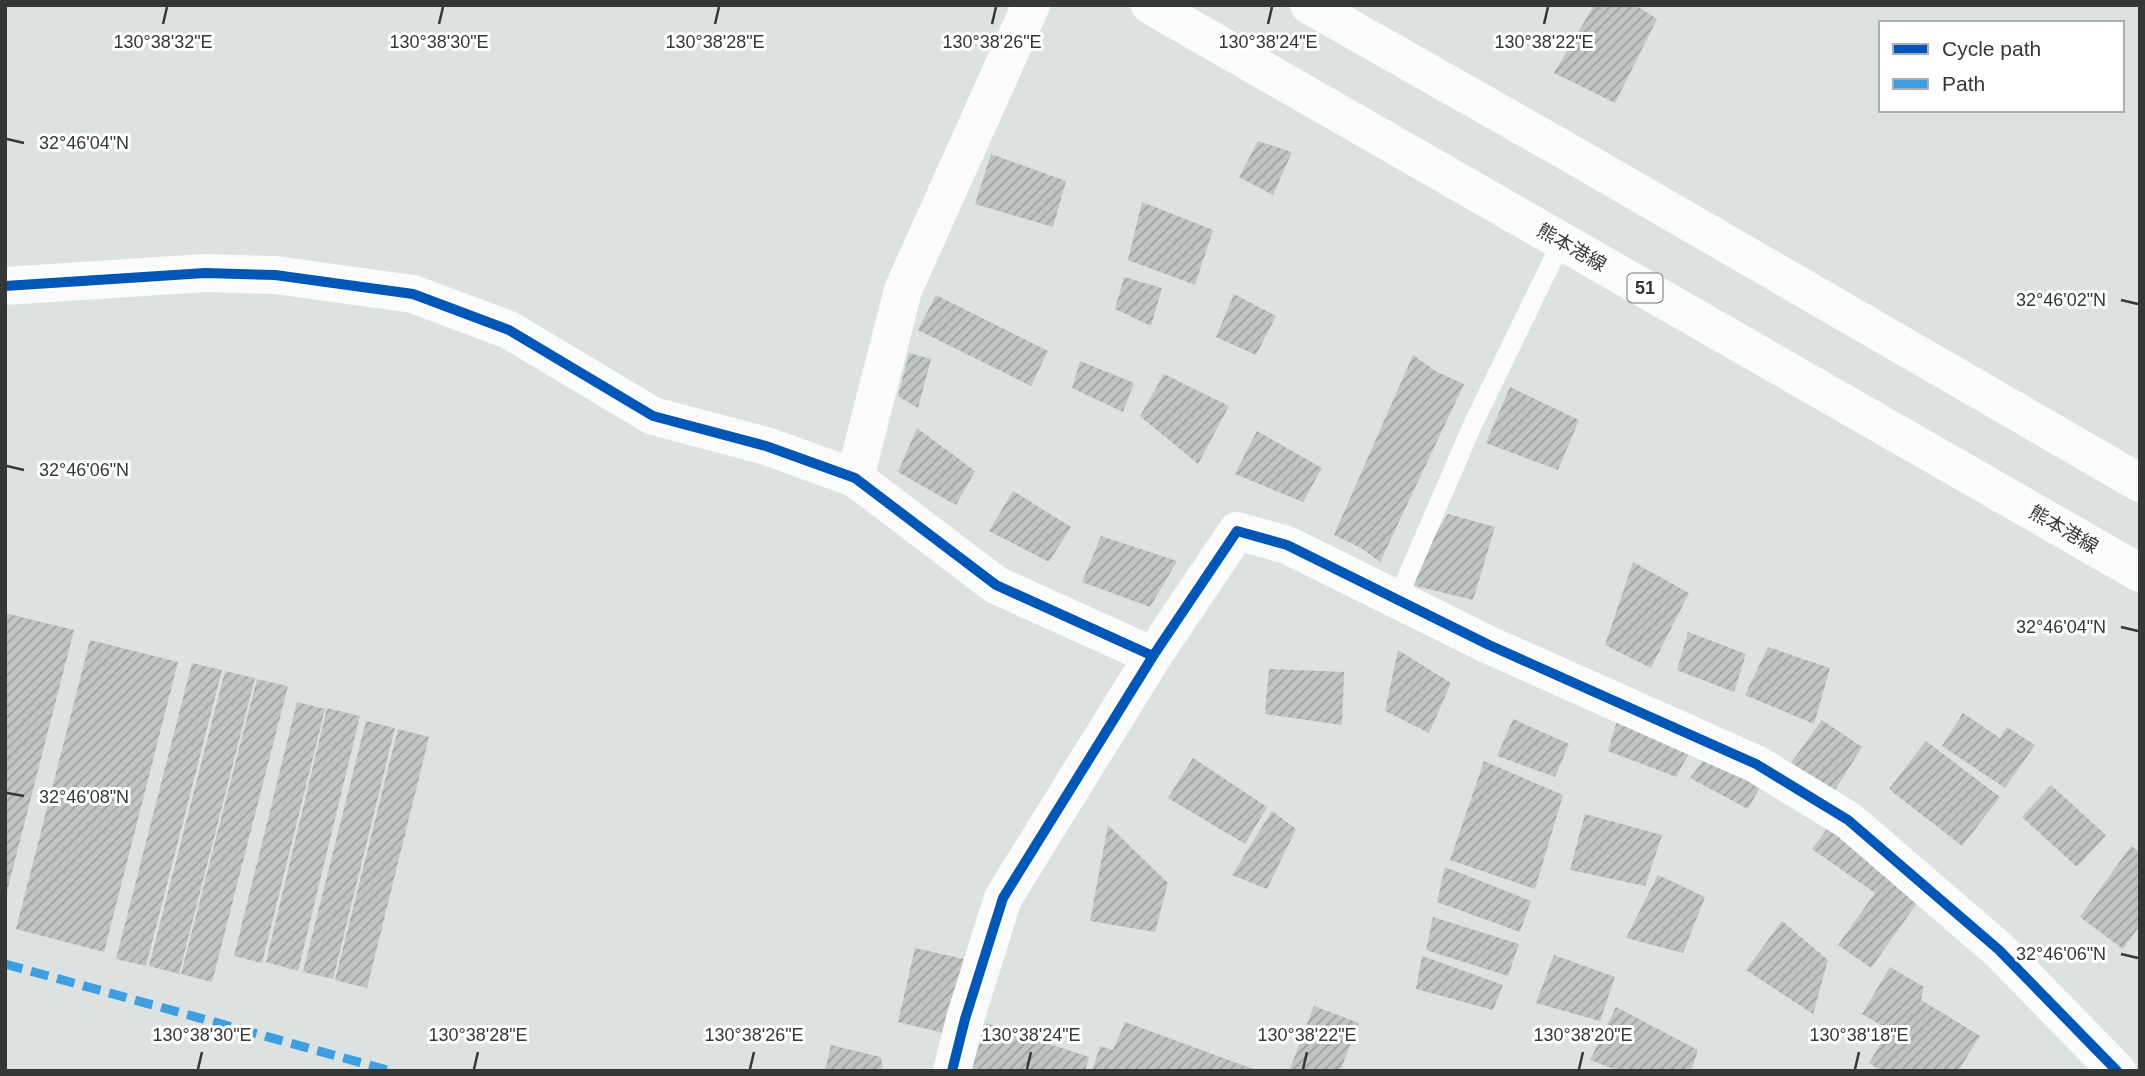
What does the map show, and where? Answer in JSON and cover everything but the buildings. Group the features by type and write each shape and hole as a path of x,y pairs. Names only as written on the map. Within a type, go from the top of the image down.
{"street":[{"path":"855,478 903,290 1031,5"},
{"name":"熊本港線","path":"1150,5 2140,573"},
{"path":"1310,5 2140,483"},
{"path":"5,286 205,273 275,275 413,294 509,330 653,416 766,446 855,478 996,585 1153,656"},
{"path":"952,1071 965,1018 1003,898 1153,656 1237,531 1287,545 1489,645 1756,764 1848,820 2000,950 2117,1071"}],"lane":[{"path":"1398,600 1474,424 1562,240"}],"marked path":[{"path":"5,964 391,1071"}],"cycle path":[{"path":"5,286 205,273 275,275 413,294 509,330 653,416 766,446 855,478 996,585 1153,656"},
{"path":"952,1071 965,1019 1003,898 1153,656 1237,531 1287,545 1489,645 1756,764 1848,820 1999,950 2117,1071"}]}
